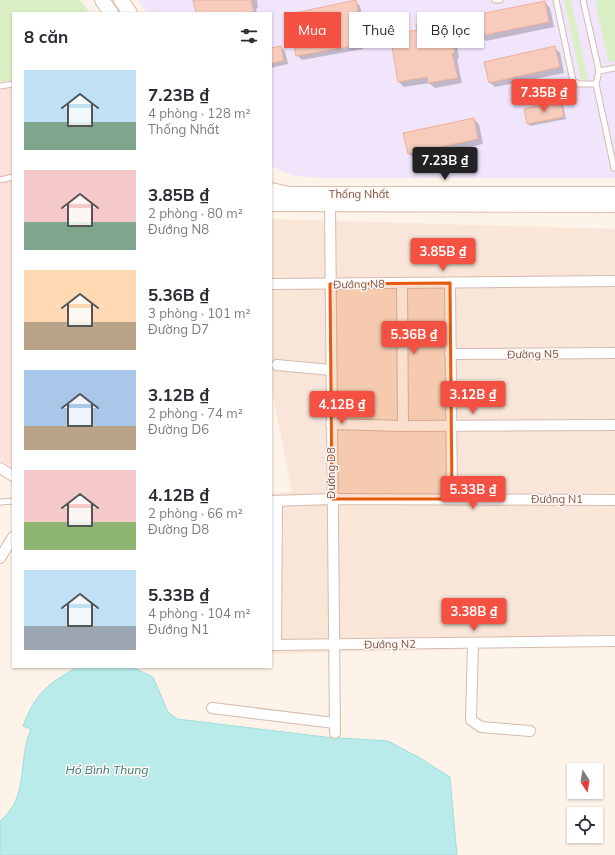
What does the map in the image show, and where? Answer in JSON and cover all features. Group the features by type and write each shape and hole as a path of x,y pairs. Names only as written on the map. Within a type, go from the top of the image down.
{"main road":[{"path":"102,0 110,12"},
{"path":"121,0 129,12"},
{"name":"Thống Nhất","path":"272,190 289,194 615,194"},
{"name":"Thống Nhất","path":"272,204 615,204"}],"street":[{"name":"Đường D8","path":"212,708 334,728 332,644 330,205"},
{"name":"Đướng N8","path":"272,284 615,281"},
{"path":"450,283 452,499"},
{"path":"402,284 403,426"},
{"name":"Đường N5","path":"450,354 615,353"},
{"path":"277,365 331,370"},
{"path":"331,424 403,426 615,425"},
{"path":"0,468 12,475"},
{"name":"Đướng N1","path":"274,501 332,499 615,500"},
{"path":"274,501 274,645"},
{"path":"0,558 12,539"},
{"name":"Đướng N2","path":"274,645 615,641"},
{"path":"473,643 471,720 481,727 530,731"}],"lane":[{"path":"495,0 500,0"},
{"path":"556,0 573,81 579,84 596,84"},
{"path":"583,0 599,71 596,84 614,168"},
{"path":"599,71 615,68"},
{"path":"0,86 12,84"},
{"path":"0,180 12,177"},
{"path":"0,502 12,501"}],"highlighted area":[{"path":"450,283 452,499 332,499 330,284"}],"shaded area":[{"path":"138,0 615,0 615,178 320,178 294,176 272,166 272,12 146,12"},
{"path":"12,82 12,467 0,460 0,84"},
{"path":"272,219 615,229 615,645 272,654 272,493 292,492 272,391"}],"green space":[{"path":"0,0 80,0 89,12 12,12 12,80 0,82"},
{"path":"564,0 571,0 588,79 581,80"},
{"path":"597,0 615,0 615,62 608,60 596,6"}],"water":[{"name":"Hồ Bình Thung","path":"75,668 134,668 153,677 168,712 177,719 325,737 388,741 420,758 450,777 457,855 0,855 0,821 16,801 22,778 24,753 31,729 23,726 38,697 58,679"}],"building":[{"path":"193,0 251,0 254,12 196,12"},
{"path":"356,0 358,12 349,12 349,47 296,56 294,48 341,48 341,12 299,12"},
{"path":"545,1 549,22 484,35 484,13"},
{"path":"417,30 417,48 454,48 455,53 452,54 458,78 428,83 427,77 398,82 392,48 409,48 409,31"},
{"path":"281,46 284,61 272,63 272,48"},
{"path":"555,46 560,67 489,83 484,62"},
{"path":"561,101 564,117 527,124 524,109"},
{"path":"474,118 478,139 408,154 403,133"}]}
